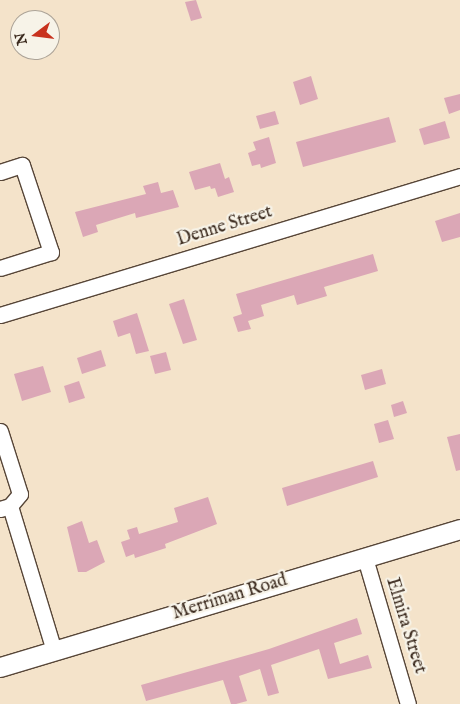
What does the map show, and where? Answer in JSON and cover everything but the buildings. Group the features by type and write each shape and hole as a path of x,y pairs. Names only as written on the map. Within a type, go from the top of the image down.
{"main road":[{"name":"Merriman Road","path":"0,667 460,529"}],"street":[{"path":"0,172 22,166 52,252 0,268"},
{"name":"Denne Street","path":"0,315 460,176"},
{"path":"0,433 6,475 20,494 5,508 54,651"},
{"name":"Elmira Street","path":"365,558 408,704"}]}
